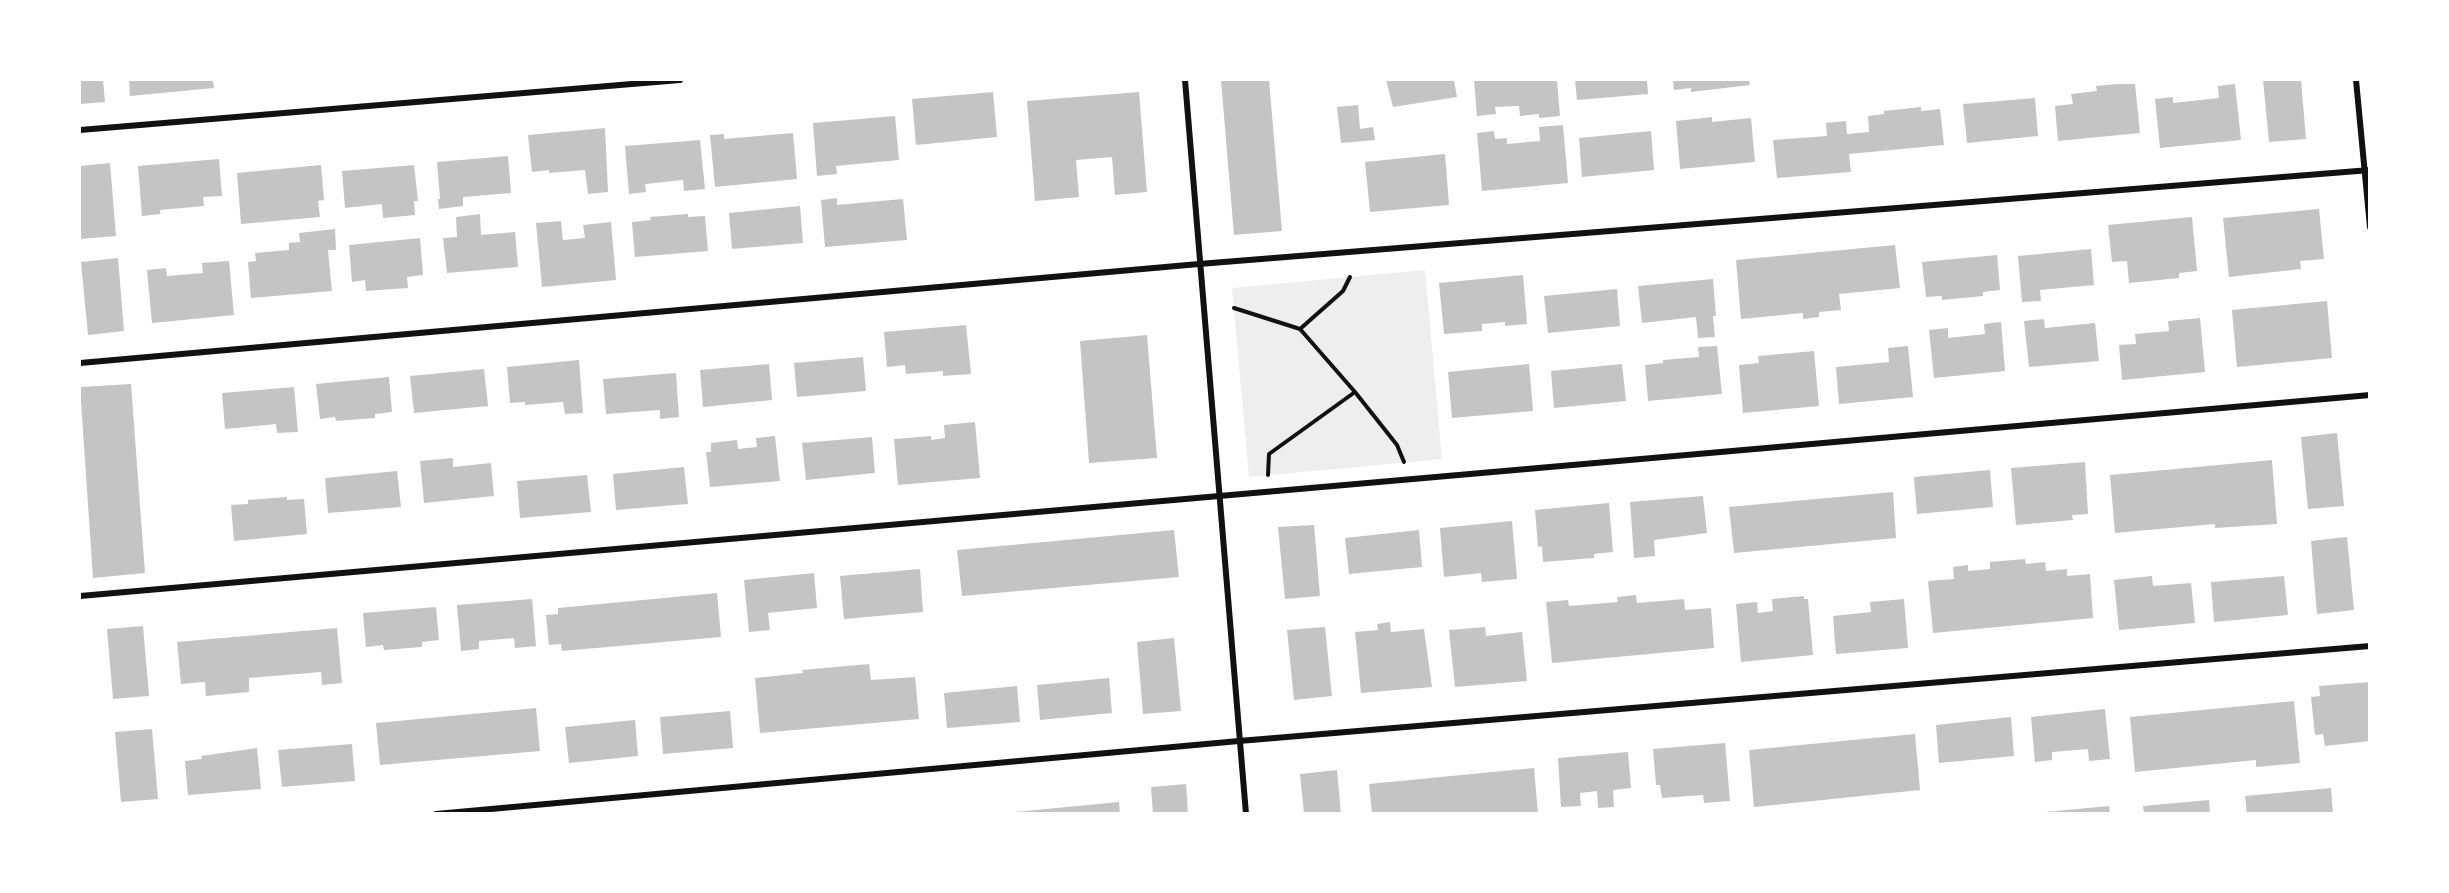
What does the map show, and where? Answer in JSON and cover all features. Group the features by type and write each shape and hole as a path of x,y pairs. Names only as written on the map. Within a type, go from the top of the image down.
{"street":[{"path":"80,130 680,80"},
{"path":"1185,80 1246,813"},
{"path":"2356,80 2367,170 2370,227"},
{"path":"80,363 1199,264 2367,170"},
{"path":"80,596 2370,395"},
{"path":"436,813 1239,741 2370,646"}],"path":[{"path":"1300,329 1343,291 1350,277"},
{"path":"1234,308 1300,329 1397,445 1405,463"},
{"path":"1268,475 1269,454 1355,392"}],"shaded area":[{"path":"1425,270 1442,459 1249,477 1232,288"}],"building":[{"path":"80,80 103,80 105,102 80,104"},
{"path":"129,80 213,80 214,88 130,96"},
{"path":"1221,80 1269,80 1282,231 1234,235"},
{"path":"1386,80 1454,80 1457,97 1393,107"},
{"path":"1474,80 1557,80 1560,116 1539,118 1539,114 1520,116 1519,106 1495,107 1496,114 1477,116"},
{"path":"1575,80 1647,80 1648,94 1577,100"},
{"path":"1673,80 1749,80 1750,85 1691,92 1691,88 1674,90"},
{"path":"2263,80 2301,80 2306,139 2269,142"},
{"path":"2135,84 2140,133 2058,141 2055,106 2073,104 2071,94 2097,91 2096,86"},
{"path":"2235,84 2241,140 2160,148 2155,99 2173,97 2173,103 2219,98 2218,86"},
{"path":"993,92 997,137 916,145 912,99"},
{"path":"1139,92 1147,192 1115,195 1112,157 1076,160 1079,197 1035,201 1027,101"},
{"path":"2035,98 2038,136 1967,143 1963,104"},
{"path":"1358,105 1360,129 1373,127 1375,140 1341,143 1337,107"},
{"path":"1921,107 1921,111 1940,109 1944,145 1849,154 1851,172 1777,178 1773,140 1827,136 1826,123 1846,121 1847,134 1869,132 1868,116 1884,114 1884,111"},
{"path":"895,116 899,160 836,166 837,174 817,176 813,123"},
{"path":"1712,117 1712,122 1751,118 1755,162 1680,169 1676,121"},
{"path":"1563,125 1568,183 1482,191 1477,133 1494,131 1495,139 1507,138 1507,144 1540,141 1539,127"},
{"path":"605,128 608,192 588,194 585,170 532,172 528,135"},
{"path":"1651,131 1654,170 1582,177 1579,138"},
{"path":"793,133 797,179 715,187 710,135 724,134 724,139"},
{"path":"700,140 705,189 684,191 683,180 645,184 646,192 629,194 625,146"},
{"path":"1445,154 1449,205 1370,212 1365,162"},
{"path":"508,156 511,193 463,197 463,206 439,209 437,162"},
{"path":"219,159 222,196 203,197 204,206 160,210 160,214 142,216 138,166"},
{"path":"110,163 116,236 80,239 80,166"},
{"path":"321,165 324,200 318,201 320,217 241,224 237,173"},
{"path":"414,165 418,201 414,201 415,215 383,218 382,204 345,208 342,171"},
{"path":"837,198 837,205 903,199 907,240 825,247 821,200"},
{"path":"800,206 803,243 732,249 729,213"},
{"path":"2319,209 2324,259 2300,261 2301,269 2229,277 2223,218"},
{"path":"480,214 481,235 515,232 518,267 447,273 443,238 457,237 456,217"},
{"path":"688,214 688,217 705,216 708,251 635,257 632,222 651,220 650,217"},
{"path":"2192,217 2197,271 2179,273 2179,278 2129,283 2127,261 2112,262 2108,225"},
{"path":"561,221 563,240 585,238 583,225 611,222 616,280 542,287 536,223"},
{"path":"335,229 336,250 328,250 332,291 251,298 248,262 256,261 255,253 289,250 289,243 300,242 299,233"},
{"path":"420,238 423,275 407,277 408,288 366,291 365,280 352,282 349,245"},
{"path":"1895,245 1900,288 1839,294 1841,310 1819,312 1819,317 1803,319 1803,313 1741,319 1736,260"},
{"path":"2091,249 2094,285 2040,290 2041,301 2022,302 2018,256"},
{"path":"1997,255 2000,290 1983,292 1983,296 1942,300 1942,296 1926,297 1922,262"},
{"path":"118,258 124,331 88,335 81,262"},
{"path":"229,261 234,315 152,323 147,270 166,268 167,276 203,273 202,263"},
{"path":"1523,275 1527,324 1505,326 1505,322 1482,324 1482,331 1444,334 1439,283"},
{"path":"1713,279 1715,337 1698,338 1696,317 1642,323 1638,286"},
{"path":"1617,289 1620,326 1548,333 1544,296"},
{"path":"2327,301 2332,358 2237,367 2232,310"},
{"path":"2200,318 2205,372 2122,380 2119,345 2136,344 2135,334 2169,331 2168,321"},
{"path":"2044,319 2045,328 2095,323 2099,361 2029,367 2024,321"},
{"path":"2001,322 2005,371 1934,378 1929,330 1948,328 1948,338 1985,334 1984,324"},
{"path":"966,325 971,374 943,376 943,371 906,374 905,365 887,367 884,332"},
{"path":"1147,335 1157,458 1089,463 1080,341"},
{"path":"1717,346 1722,394 1648,401 1645,365 1663,363 1663,360 1699,357 1698,347"},
{"path":"1908,346 1913,397 1839,404 1836,367 1889,362 1888,348"},
{"path":"1814,351 1819,406 1743,413 1739,365 1759,363 1758,356"},
{"path":"863,357 866,391 797,397 794,363"},
{"path":"579,360 583,413 565,414 563,402 525,405 525,402 510,403 507,367"},
{"path":"769,364 772,400 703,407 700,370"},
{"path":"1529,364 1533,411 1452,418 1448,372"},
{"path":"1622,364 1626,401 1554,408 1551,371"},
{"path":"484,369 488,406 414,413 410,376"},
{"path":"676,373 679,417 660,419 660,410 606,414 603,379"},
{"path":"389,377 392,412 375,414 375,418 336,421 335,417 320,419 316,384"},
{"path":"131,384 145,573 93,578 80,387"},
{"path":"294,387 298,432 277,433 276,424 225,429 222,393"},
{"path":"975,422 980,478 898,485 894,439 931,436 931,440 945,438 944,425"},
{"path":"2337,433 2344,506 2308,509 2301,437"},
{"path":"775,436 780,481 710,487 706,452 711,452 711,443 737,440 738,449 757,447 756,438"},
{"path":"872,437 875,473 806,480 802,443"},
{"path":"453,458 453,467 491,463 494,496 424,503 420,461"},
{"path":"2272,460 2277,524 2215,528 2215,524 2115,533 2110,475"},
{"path":"2085,462 2088,514 2072,515 2073,520 2016,525 2011,468"},
{"path":"684,467 688,504 616,510 613,474"},
{"path":"1990,470 1993,507 1917,514 1914,477"},
{"path":"397,471 401,507 328,513 325,478"},
{"path":"587,475 591,512 520,518 517,481"},
{"path":"1893,492 1896,538 1734,553 1729,507"},
{"path":"1703,496 1707,533 1654,540 1655,556 1634,558 1630,502"},
{"path":"287,497 287,500 304,499 307,534 234,541 231,505 248,504 248,500"},
{"path":"1609,503 1613,552 1594,554 1594,558 1543,562 1542,546 1538,547 1535,510"},
{"path":"1512,521 1517,579 1482,582 1481,573 1444,577 1440,528"},
{"path":"1314,525 1320,596 1285,599 1278,527"},
{"path":"1174,530 1179,577 962,596 957,550"},
{"path":"1419,530 1422,567 1349,574 1345,538"},
{"path":"2347,537 2354,610 2317,614 2311,541"},
{"path":"2025,559 2026,564 2045,562 2046,571 2067,569 2067,576 2090,574 2093,618 1933,633 1928,581 1954,579 1953,567 1968,565 1968,571 1990,569 1990,562"},
{"path":"920,569 923,612 844,619 840,576"},
{"path":"814,573 817,608 768,613 770,630 749,632 744,580"},
{"path":"2152,576 2153,586 2191,583 2195,623 2119,630 2114,580"},
{"path":"2284,576 2288,615 2214,622 2211,582"},
{"path":"717,593 721,637 562,651 561,644 549,645 546,615 558,614 558,608"},
{"path":"1636,595 1637,603 1684,599 1685,610 1711,608 1714,648 1552,663 1546,602 1568,600 1569,606 1618,602 1617,597"},
{"path":"1804,596 1804,599 1808,599 1813,655 1741,662 1736,604 1757,602 1758,613 1773,611 1772,599"},
{"path":"532,599 536,646 515,648 514,638 479,641 479,649 461,651 457,605"},
{"path":"1904,599 1908,648 1836,654 1833,616 1871,612 1870,602"},
{"path":"436,607 439,640 422,642 422,647 384,650 383,645 366,647 363,613"},
{"path":"1390,622 1391,632 1424,629 1432,687 1361,693 1355,632 1378,630 1377,624"},
{"path":"143,626 149,696 113,699 107,629"},
{"path":"1325,627 1332,696 1294,700 1287,630"},
{"path":"1485,627 1486,636 1522,632 1527,681 1455,687 1449,630"},
{"path":"337,628 342,683 322,685 321,672 249,678 249,692 206,696 205,682 181,684 177,642"},
{"path":"1174,638 1181,711 1143,714 1137,642"},
{"path":"869,664 871,680 915,677 919,719 760,733 755,678 803,673 802,670"},
{"path":"1109,678 1112,713 1040,720 1037,685"},
{"path":"2370,682 2370,741 2325,746 2323,734 2315,735 2311,697 2320,696 2319,686"},
{"path":"1017,686 1020,722 947,728 944,693"},
{"path":"2294,701 2300,763 2256,767 2256,760 2135,772 2130,717"},
{"path":"536,708 540,751 380,765 376,723"},
{"path":"2105,709 2110,759 2089,761 2088,749 2052,752 2052,760 2035,762 2031,717"},
{"path":"730,711 733,748 663,754 660,717"},
{"path":"2011,717 2014,756 1939,763 1936,725"},
{"path":"635,720 638,756 569,763 565,727"},
{"path":"152,729 158,799 121,802 115,732"},
{"path":"1915,734 1920,790 1754,807 1749,750"},
{"path":"1725,743 1730,801 1704,803 1703,795 1662,798 1660,785 1656,785 1653,749"},
{"path":"352,744 355,781 282,787 278,750"},
{"path":"257,748 261,789 188,795 185,761 202,759 201,756"},
{"path":"1628,752 1631,788 1613,790 1614,807 1598,808 1597,791 1580,793 1581,806 1561,807 1558,758"},
{"path":"1534,768 1538,814 1372,814 1369,784"},
{"path":"1337,770 1341,814 1304,814 1300,774"},
{"path":"1186,784 1188,814 1153,814 1151,787"},
{"path":"2331,788 2333,814 2247,814 2245,796"},
{"path":"2209,800 2210,814 2144,814 2143,806"},
{"path":"1119,802 1120,814 1015,814 1015,812"},
{"path":"2109,806 2110,814 2045,814 2045,812"}]}
